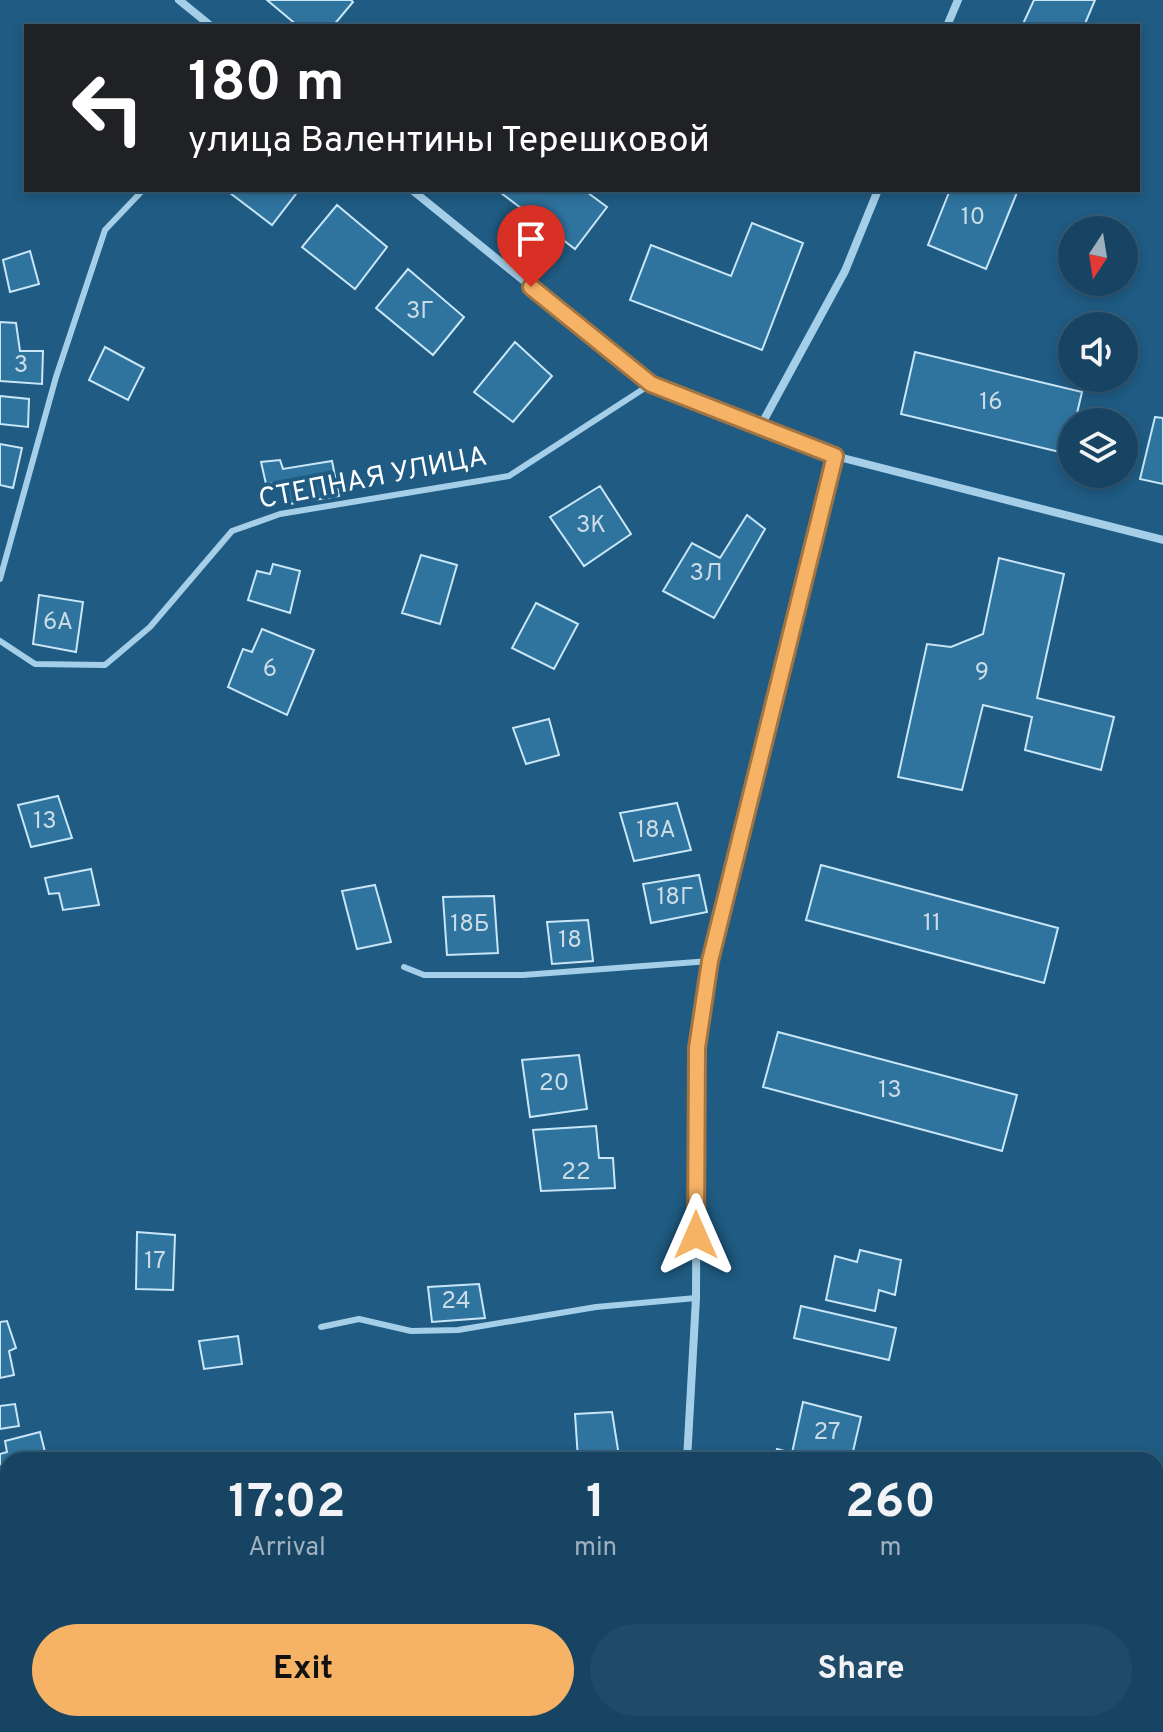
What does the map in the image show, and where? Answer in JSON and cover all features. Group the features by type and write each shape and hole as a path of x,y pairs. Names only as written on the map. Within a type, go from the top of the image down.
{"street":[{"path":"179,0 209,24"},
{"path":"948,24 958,0"},
{"path":"414,192 651,384 835,456 1163,540"},
{"path":"760,427 845,271 877,192"},
{"path":"687,1452 696,1298 697,1048 710,961 835,456"}],"lane":[{"path":"0,579 56,377 105,230 141,192"},
{"name":"СТЕПНАЯ УЛИЦА","path":"0,641 35,664 105,665 150,627 232,531 280,514 509,476 651,384"},
{"path":"404,967 424,975 523,975 710,961"},
{"path":"321,1327 359,1319 411,1331 458,1330 596,1307 696,1298"}],"building":[{"path":"267,0 353,2 335,24 296,24"},
{"path":"1034,0 1095,0 1085,24 1023,24"},
{"path":"229,192 297,192 272,225"},
{"path":"500,192 587,192 607,207 575,249"},
{"path":"949,192 1017,192 986,269 928,245"},
{"path":"337,205 387,247 355,289 302,247"},
{"path":"752,223 803,243 762,350 630,300 651,245 731,276"},
{"path":"30,251 39,284 10,292 3,260"},
{"path":"408,269 464,317 433,355 376,308"},
{"path":"0,322 16,323 20,351 43,351 42,384 0,381"},
{"path":"515,342 552,376 513,422 474,392"},
{"path":"105,347 144,368 128,400 89,380"},
{"path":"915,352 1058,386 1058,392 1082,392 1078,408 1058,408 1058,452 901,414"},
{"path":"0,396 29,399 28,427 0,424"},
{"path":"1155,417 1163,418 1163,484 1140,479"},
{"path":"0,444 22,448 13,488 0,485"},
{"path":"280,460 283,469 332,461 339,496 289,504 284,482 266,484 261,462"},
{"path":"600,486 631,534 584,566 550,517"},
{"path":"747,515 765,529 714,618 663,591 692,543 720,558"},
{"path":"421,555 457,565 440,624 402,613"},
{"path":"999,558 1064,574 1037,698 1114,717 1101,770 1025,750 1032,717 983,705 962,790 898,777 927,644 951,647 983,634"},
{"path":"273,564 300,571 290,613 248,600 257,571 270,574"},
{"path":"39,595 83,602 76,652 33,644"},
{"path":"536,603 578,624 554,669 512,648"},
{"path":"262,629 314,650 287,715 228,687 243,649 252,652"},
{"path":"549,719 559,755 526,764 513,728"},
{"path":"58,796 72,838 31,847 18,805"},
{"path":"677,803 691,850 634,861 620,813"},
{"path":"821,865 1058,928 1044,983 806,920"},
{"path":"91,869 99,905 63,910 59,893 49,894 45,878"},
{"path":"699,875 707,912 651,923 643,884"},
{"path":"375,885 391,942 357,949 342,891"},
{"path":"494,896 498,953 447,955 443,897"},
{"path":"588,920 593,961 552,964 547,922"},
{"path":"778,1032 1017,1095 1002,1151 763,1087"},
{"path":"579,1055 587,1109 530,1117 522,1060"},
{"path":"596,1126 599,1158 613,1158 615,1188 541,1191 533,1130"},
{"path":"137,1232 175,1235 173,1290 136,1289"},
{"path":"860,1250 901,1260 895,1295 879,1290 875,1311 826,1300 835,1256 857,1262"},
{"path":"479,1284 485,1318 432,1322 428,1287"},
{"path":"801,1306 896,1328 889,1360 794,1338"},
{"path":"7,1321 16,1348 9,1351 14,1375 0,1378 0,1322"},
{"path":"238,1336 242,1364 204,1369 199,1341"},
{"path":"803,1402 861,1417 853,1452 792,1452"},
{"path":"15,1404 19,1426 0,1429 0,1406"},
{"path":"612,1412 618,1452 578,1452 575,1414"},
{"path":"40,1432 45,1452 7,1452 5,1441"}],"route":[{"path":"531,287 651,384 835,456 710,961 697,1048 696,1235"}]}
